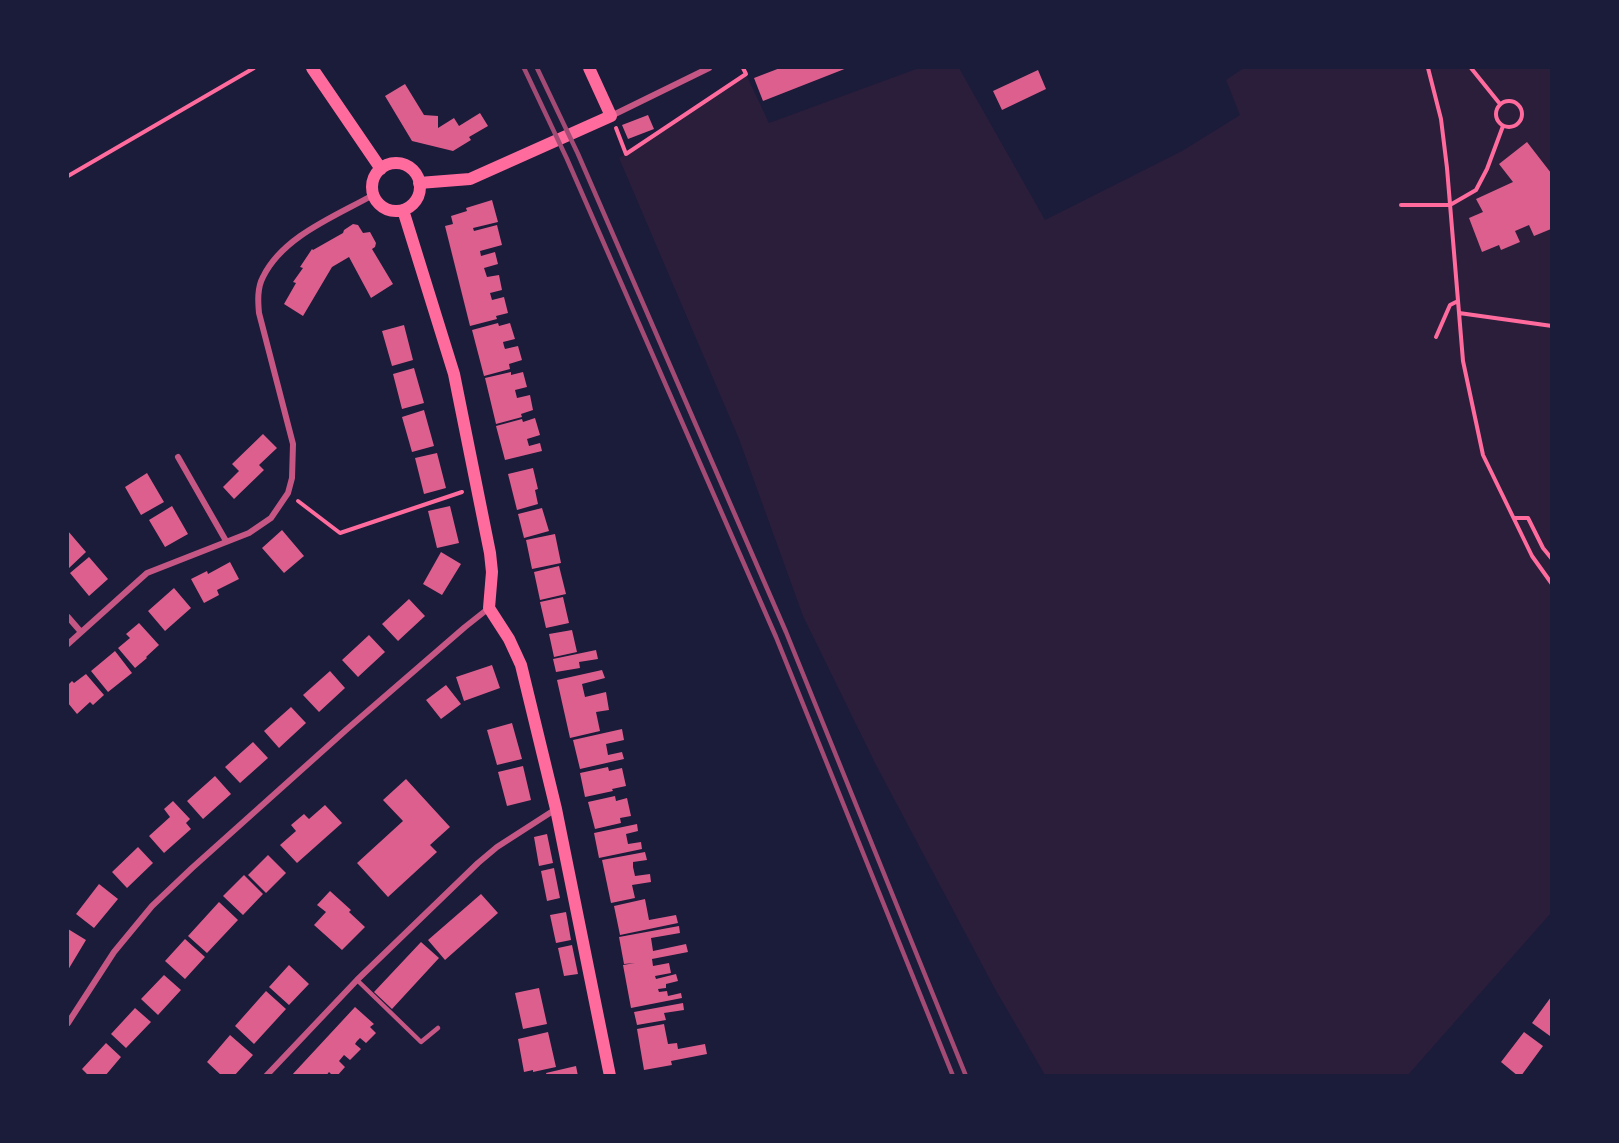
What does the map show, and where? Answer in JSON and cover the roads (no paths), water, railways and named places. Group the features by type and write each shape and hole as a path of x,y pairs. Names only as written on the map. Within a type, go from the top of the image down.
{"main road":[{"path":"312,68 381,169"},
{"path":"419,183 470,179 611,116 589,68"},
{"path":"394,164 407,166 413,171 419,183 418,197 414,202 403,210 396,211 382,207 373,195 373,181 381,169 394,164"},
{"path":"403,210 454,374 490,553 492,572 489,608 509,639 521,665 556,808 610,1076"}],"street":[{"path":"611,116 709,68"},
{"path":"68,644 147,573 249,533 271,518 288,493 292,478 293,444 259,313 258,295 262,278 277,257 298,236 373,195"},
{"path":"178,457 226,541"},
{"path":"68,1023 114,952 152,906 346,730 489,608"},
{"path":"68,617 81,632"},
{"path":"266,1076 357,980 478,862 556,808"}],"lane":[{"path":"357,980 421,1042 438,1028"}],"railway":[{"path":"524,68 567,159 776,637 953,1076"},
{"path":"537,68 578,154 786,632 966,1076"}]}
